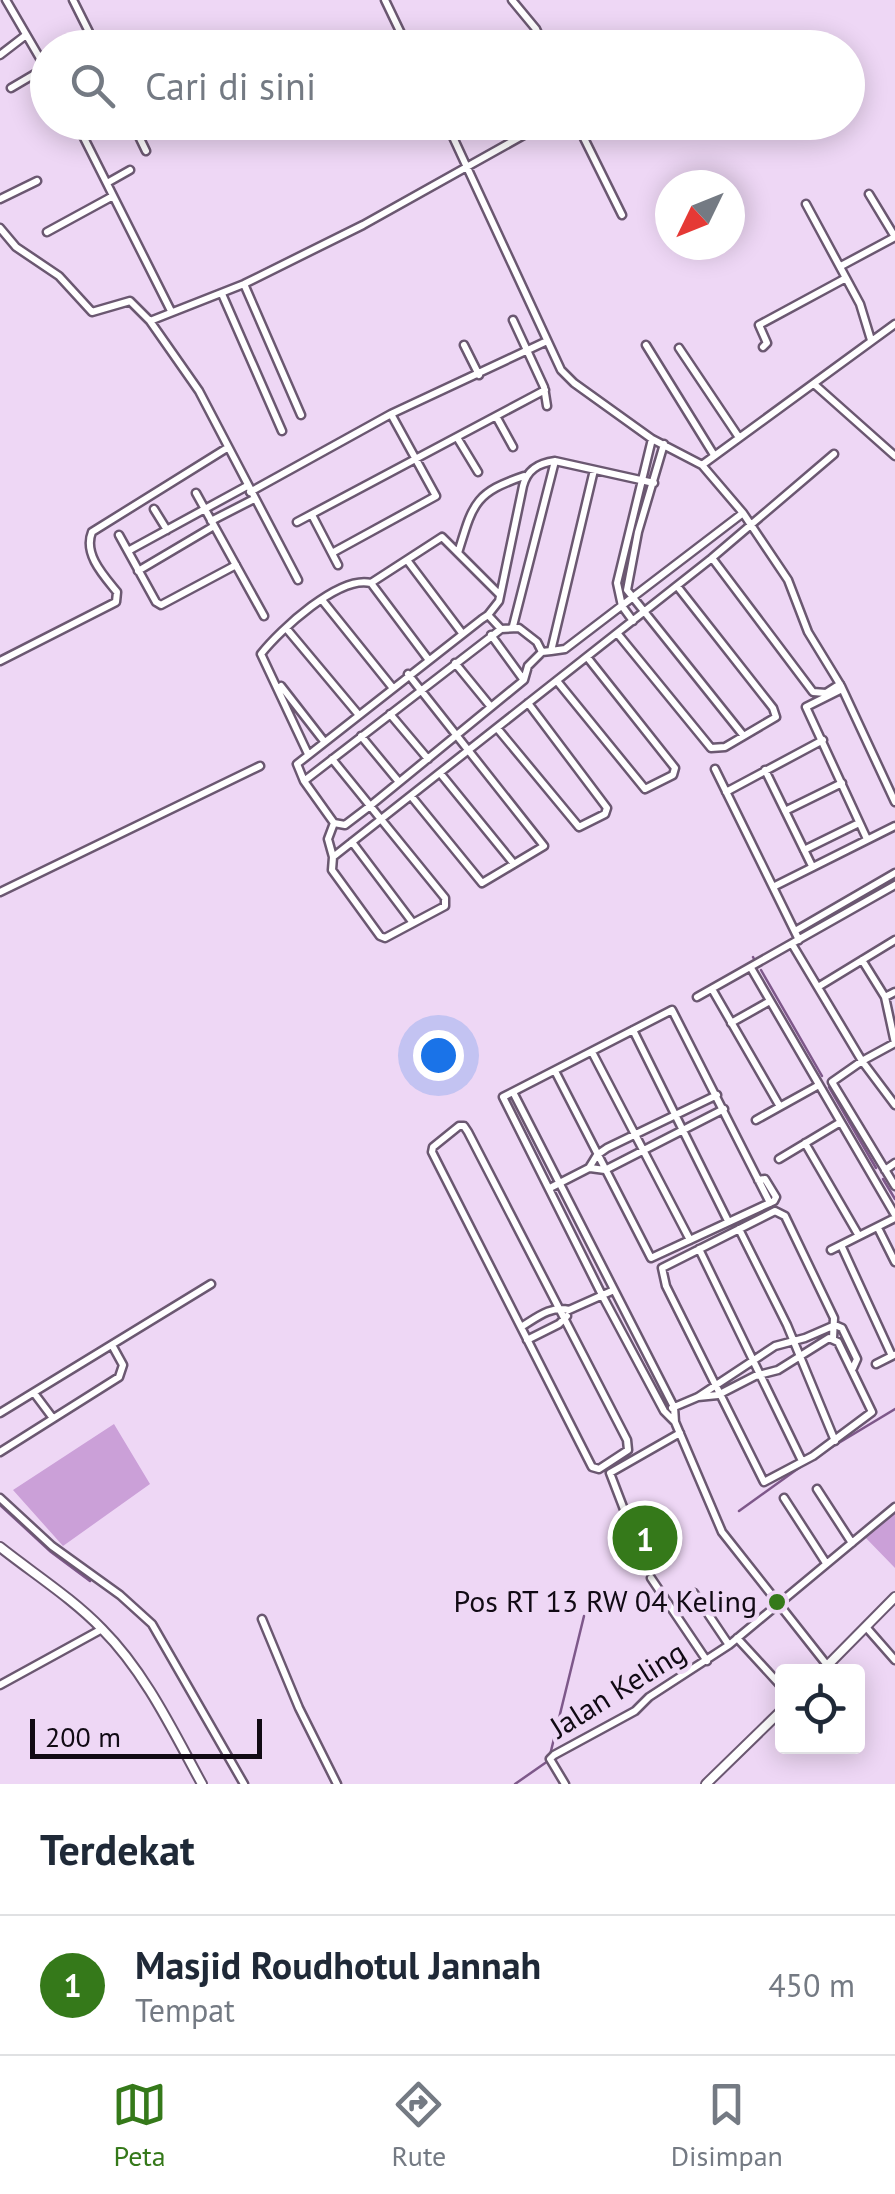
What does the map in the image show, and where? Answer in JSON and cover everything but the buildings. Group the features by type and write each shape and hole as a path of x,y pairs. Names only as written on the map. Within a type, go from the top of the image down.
{"street":[{"path":"6,0 30,43"},
{"path":"73,0 88,30"},
{"path":"386,0 400,30"},
{"path":"512,0 536,30"},
{"path":"0,56 26,36"},
{"path":"11,88 30,78"},
{"path":"85,140 171,312"},
{"path":"141,140 146,151"},
{"path":"455,140 566,376 652,439 702,464 743,513 788,580 808,632 891,783 895,802"},
{"path":"150,321 222,294 363,225 515,140"},
{"path":"585,140 622,214"},
{"path":"107,183 130,170"},
{"path":"0,199 38,181"},
{"path":"840,266 895,237 870,194"},
{"path":"47,232 114,196"},
{"path":"806,204 860,304 872,340"},
{"path":"0,228 16,247 58,276 92,312 130,302 150,321 199,391 298,580"},
{"path":"764,347 767,343 758,324 846,278"},
{"path":"244,284 301,415"},
{"path":"222,294 282,432"},
{"path":"512,320 545,390 547,406"},
{"path":"702,464 895,324"},
{"path":"128,550 205,510 251,493 390,414 547,341"},
{"path":"464,345 480,375"},
{"path":"646,345 714,455"},
{"path":"679,348 738,436"},
{"path":"814,384 895,456"},
{"path":"298,522 545,390"},
{"path":"332,552 436,497 390,414"},
{"path":"496,418 513,447"},
{"path":"458,439 478,472"},
{"path":"633,620 617,594 619,573 652,439"},
{"path":"664,444 630,563 627,590 744,735"},
{"path":"0,661 116,602 117,592 97,566 88,545 92,532 227,448"},
{"path":"332,759 382,819 446,901 445,906 385,938 336,876 330,865 333,857 382,819 470,749 558,681 712,558 834,454"},
{"path":"512,626 554,461"},
{"path":"458,553 470,510 491,489 526,475 544,462 654,483"},
{"path":"551,651 594,470"},
{"path":"526,475 497,605 488,616 408,674 296,765 334,823 345,825 428,759 524,680 528,666 542,652 565,648 743,513"},
{"path":"196,493 264,616"},
{"path":"138,571 213,524 251,493"},
{"path":"154,508 167,530"},
{"path":"312,515 338,565"},
{"path":"120,534 156,602 165,605 236,565"},
{"path":"308,754 261,654 286,628 352,582 370,583 442,537 500,594"},
{"path":"712,558 812,692 826,693 841,686"},
{"path":"407,560 462,633"},
{"path":"370,583 428,659"},
{"path":"617,633 706,745 720,749 776,717 776,712 677,586"},
{"path":"322,600 392,687"},
{"path":"488,616 501,629"},
{"path":"304,781 501,629 512,626 528,634 542,652"},
{"path":"286,628 358,714"},
{"path":"491,635 524,680"},
{"path":"558,681 645,790 673,775 675,768 587,657"},
{"path":"455,663 491,707"},
{"path":"408,674 544,844 542,850 479,882 411,796"},
{"path":"273,676 323,740"},
{"path":"841,686 806,707 867,840"},
{"path":"497,728 579,827 606,814 606,808 528,704"},
{"path":"390,714 428,759"},
{"path":"361,736 400,782"},
{"path":"726,792 822,740"},
{"path":"0,892 260,766"},
{"path":"715,769 795,931 796,942 818,987 862,1060 895,1105"},
{"path":"765,770 812,866"},
{"path":"440,773 514,864"},
{"path":"785,810 842,783"},
{"path":"804,850 859,822"},
{"path":"333,857 328,839 334,823"},
{"path":"773,886 895,826"},
{"path":"352,842 413,922"},
{"path":"795,931 895,873"},
{"path":"696,998 895,885"},
{"path":"818,987 895,940"},
{"path":"862,960 885,997 895,1043 832,1082 895,1186"},
{"path":"751,968 895,1217 831,1250"},
{"path":"712,989 780,1105"},
{"path":"885,997 895,992"},
{"path":"732,1023 770,1001"},
{"path":"554,1072 651,1258 776,1197 765,1178 758,1180 672,1010 633,1030 554,1072 514,1094 505,1094 504,1101 602,1295 664,1411 675,1422 722,1532 821,1664"},
{"path":"633,1030 728,1221"},
{"path":"592,1052 690,1240"},
{"path":"756,1120 820,1084"},
{"path":"514,1094 674,1407 675,1422"},
{"path":"550,1188 589,1168 598,1154 716,1095"},
{"path":"589,1168 605,1170 724,1110"},
{"path":"780,1159 839,1123"},
{"path":"459,1126 468,1132 559,1307 630,1448 598,1469 592,1467 432,1152 459,1126"},
{"path":"805,1143 859,1236"},
{"path":"886,1170 895,1163"},
{"path":"698,1397 718,1395 799,1359 833,1338 853,1368 872,1412 835,1441 766,1482 718,1395 661,1272 664,1266 776,1211 782,1212 835,1325 833,1338"},
{"path":"878,1228 895,1262"},
{"path":"739,1229 835,1441"},
{"path":"841,1245 894,1355 876,1364"},
{"path":"700,1249 802,1461"},
{"path":"0,1413 210,1284"},
{"path":"521,1327 559,1307 569,1310 614,1290"},
{"path":"527,1340 566,1319 569,1310"},
{"path":"664,1411 698,1397 759,1355 835,1325 842,1328 857,1359 853,1368"},
{"path":"0,1452 120,1377 123,1365 112,1345"},
{"path":"34,1393 52,1417"},
{"path":"630,1525 610,1473 680,1433"},
{"path":"817,1488 852,1542"},
{"path":"0,1498 52,1546 120,1595 152,1624 244,1784"},
{"path":"784,1498 826,1563"},
{"name":"Jalan Keling","path":"565,1784 550,1760 560,1751 634,1711 649,1697 730,1645 895,1507"},
{"path":"0,1547 102,1629 134,1668 202,1784"},
{"path":"651,1578 708,1661"},
{"path":"694,1593 730,1645"},
{"path":"828,1664 895,1597"},
{"path":"262,1618 299,1708 337,1784"},
{"path":"866,1627 895,1660"},
{"path":"0,1685 102,1629"},
{"path":"738,1638 775,1679"},
{"path":"706,1784 775,1717"}],"shaded area":[{"path":"114,1424 150,1484 63,1546 13,1490"},
{"path":"892,1509 895,1513 895,1568 862,1534"}],"waterway":[{"path":"761,970 822,1076"},
{"path":"829,1087 876,1168"},
{"path":"883,1179 895,1199"},
{"path":"822,1453 895,1409"},
{"path":"739,1511 803,1465"},
{"path":"0,1505 51,1552 90,1581"},
{"path":"550,1755 584,1616"},
{"path":"515,1784 548,1761"}],"place":[{"name":"Masjid Roudhotul Jannah","path":"645,1538"},
{"name":"Pos RT 13 RW 04 Keling","path":"777,1602"}]}
